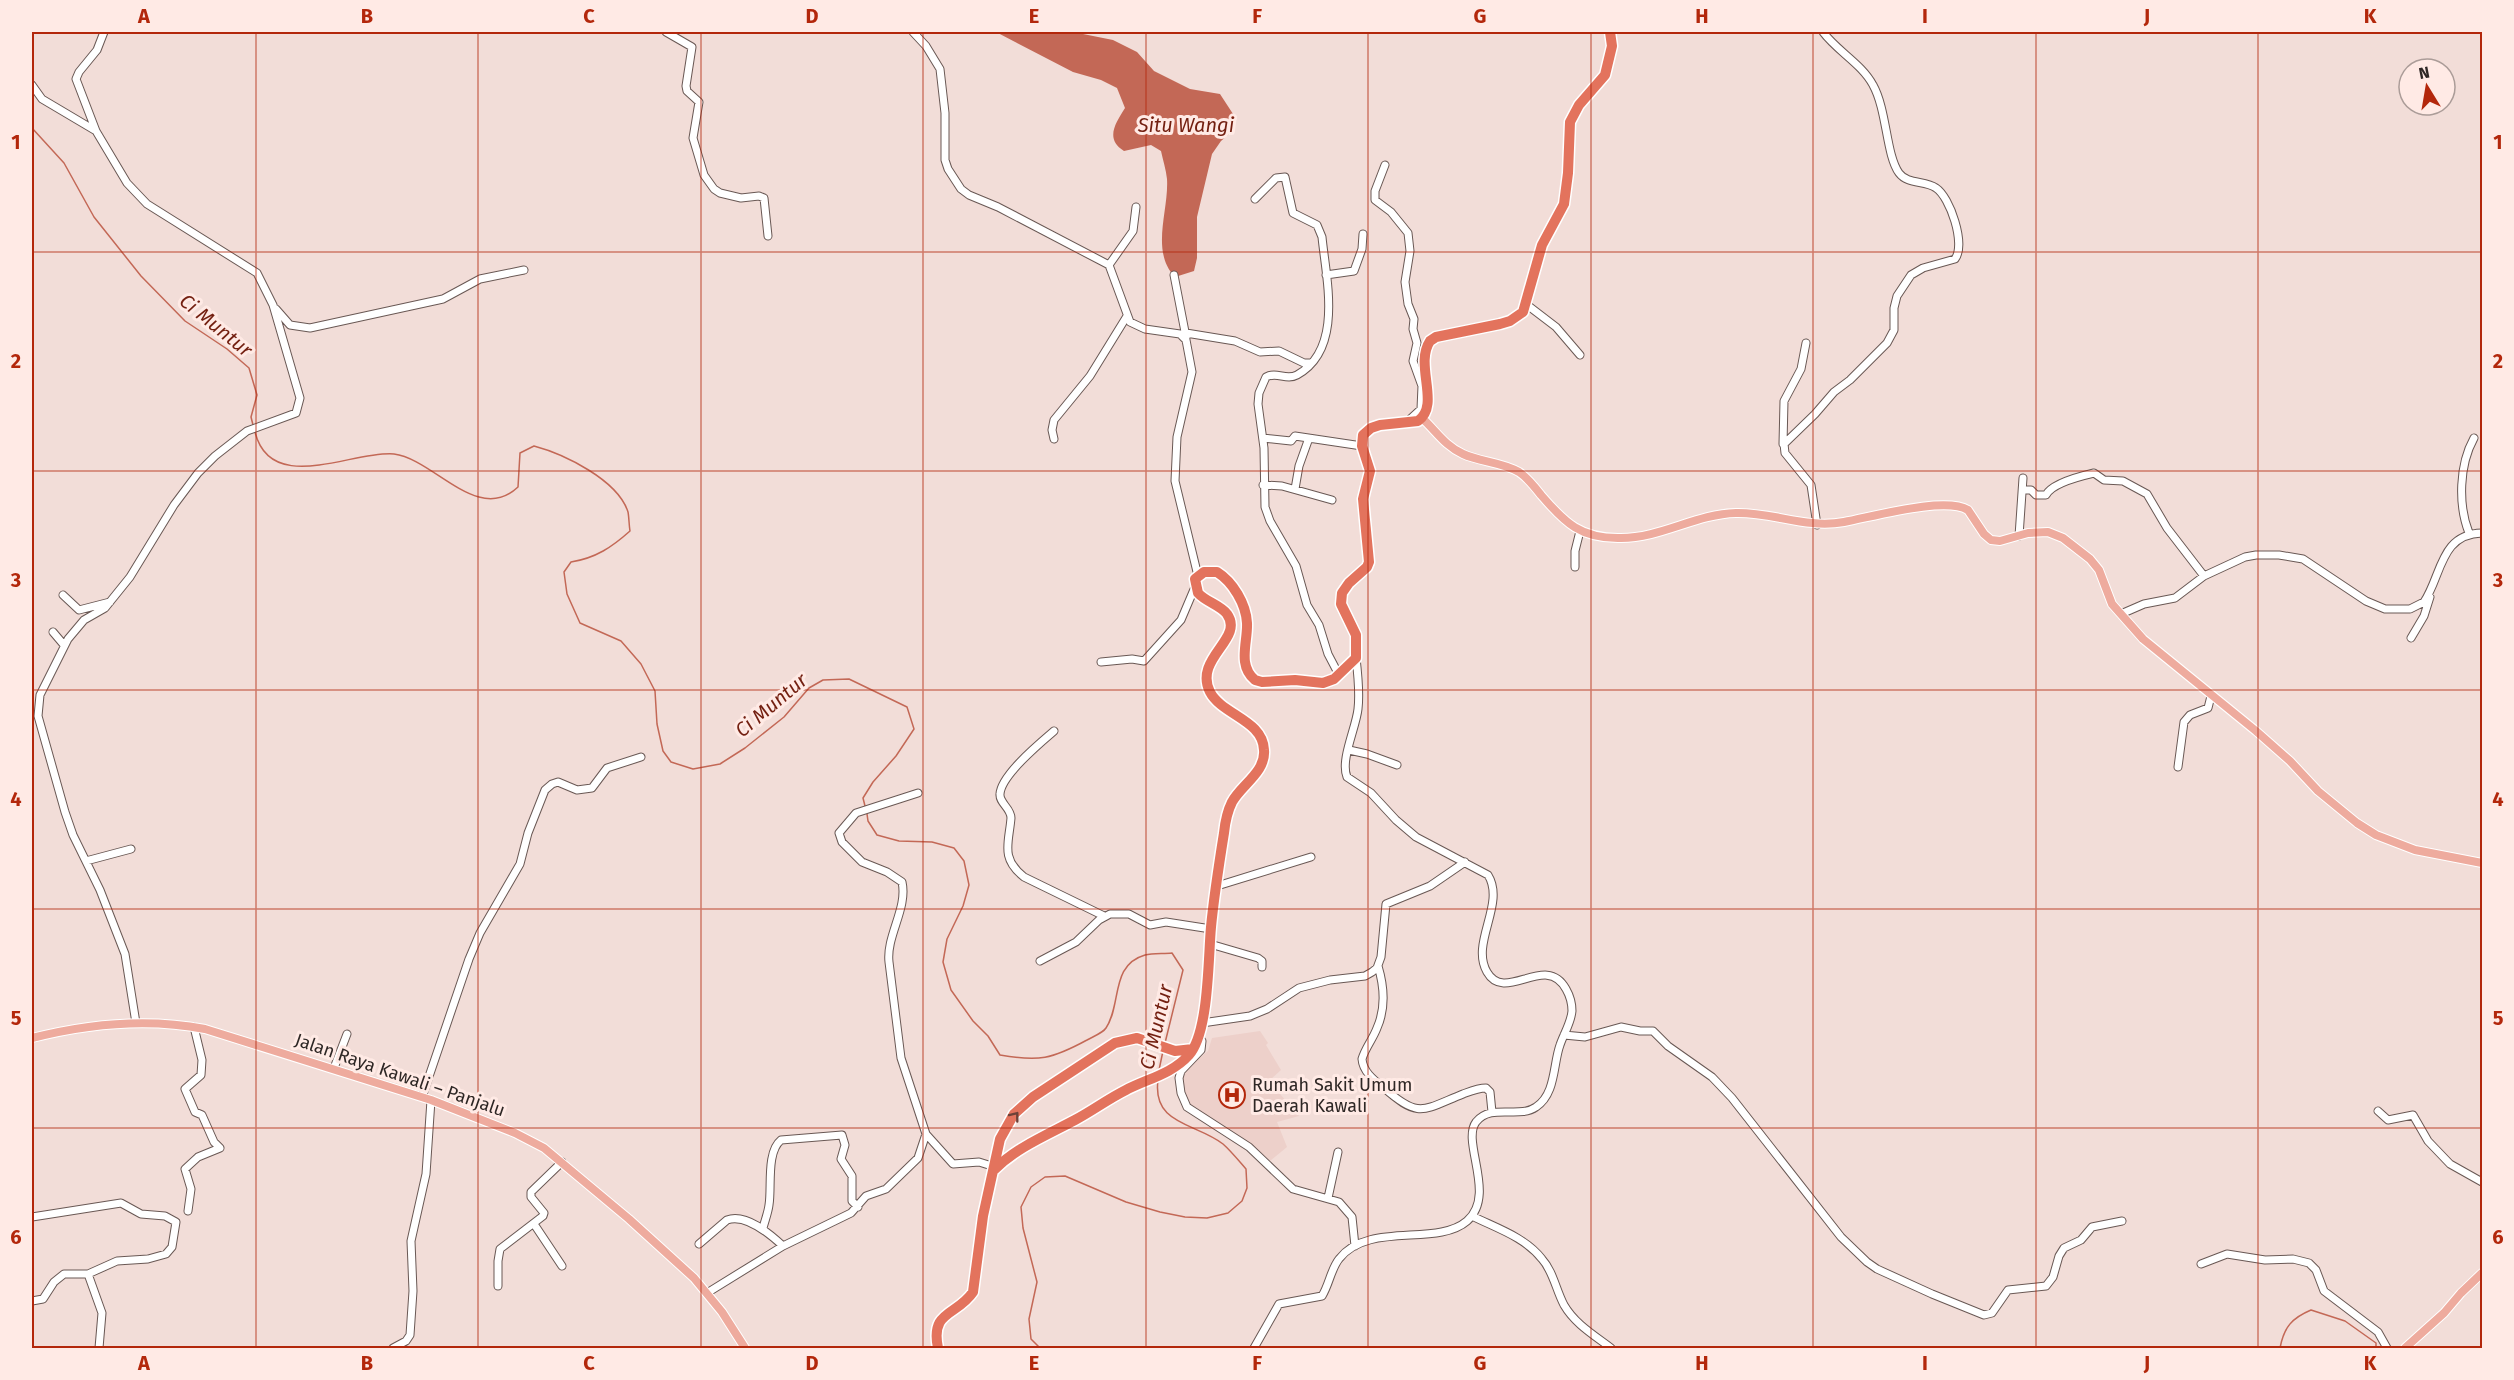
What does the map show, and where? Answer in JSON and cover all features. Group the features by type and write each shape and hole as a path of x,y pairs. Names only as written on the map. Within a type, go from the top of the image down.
{"highway":[{"path":"995,1168 1017,1151 1127,1089 1173,1069 1194,1049 1202,1023 1216,886 1228,811 1238,793 1260,768 1264,750 1260,736 1253,728 1222,706 1211,693 1208,685 1208,671 1212,657 1229,635 1231,622 1225,612 1201,596 1195,587 1198,576 1204,572 1217,572 1230,582 1246,617 1245,667 1255,680 1323,683 1339,675 1356,658 1356,635 1344,613 1341,600 1344,588 1368,567 1369,562 1363,499 1370,471 1362,446 1363,435 1371,428 1406,423 1422,418 1428,401 1423,359 1430,340 1510,321 1523,312 1542,245 1560,214 1566,195 1570,122 1579,105 1605,75 1612,46 1610,32"},
{"path":"938,1348 936,1334 940,1319 951,1309 965,1302 973,1292 983,1216 1000,1139 1014,1114 1033,1097 1103,1049 1122,1041 1141,1039 1169,1050 1194,1049"}],"main road":[{"path":"1422,418 1448,445 1460,452 1520,473 1560,516 1580,531 1603,537 1630,538 1656,534 1713,516 1734,513 1830,525 1948,504 1968,510 1984,534 1991,540 2000,541 2048,532 2063,538 2094,563 2108,596 2143,639 2256,731 2290,761 2318,791 2357,823 2385,839 2415,850 2482,863"},
{"name":"Jalan Raya Kawali – Panjalu","path":"32,1038 62,1030 136,1023 194,1027 334,1068 426,1099 515,1133 544,1148 629,1219 694,1278 745,1348"},
{"path":"2405,1348 2444,1313 2482,1273"}],"street":[{"path":"104,32 97,50 76,79 96,131 138,196 253,270 260,277 273,305 300,404 296,413 247,431 215,456 192,481 130,577 100,612 82,622 64,645 40,695 38,716 68,822 100,890 125,954 136,1023"},
{"path":"666,32 692,47 686,86 687,91 699,102 693,138 704,175 714,189 720,193 741,198 759,196 764,198 768,236"},
{"path":"914,32 940,69 945,113 945,160 961,189 1108,265 1114,275 1127,316 1135,326 1186,336 1233,341 1260,352 1279,351 1304,363 1310,363"},
{"path":"1783,446 1834,392 1850,380 1887,343 1894,330 1894,308 1897,296 1911,275 1923,268 1953,260 1958,256 1960,249 1958,227 1940,191 1933,186 1908,179 1897,170 1883,108 1874,85 1823,32"},
{"path":"32,85 42,99 96,131"},
{"path":"1385,165 1374,196 1377,202 1395,216 1408,233 1410,251 1405,275 1405,290 1408,307 1414,319 1413,329 1417,341 1414,364 1422,389 1421,409 1406,423"},
{"path":"1255,199 1276,178 1285,177 1293,213 1299,218 1314,223 1320,231 1326,275 1328,324 1322,344 1310,363 1295,376 1287,378 1274,374 1266,378 1259,393 1258,404 1263,438 1263,485 1267,514 1296,566 1307,605 1319,625 1328,654 1339,675"},
{"path":"1108,265 1133,231 1136,207"},
{"path":"1326,275 1353,272 1362,249 1363,234"},
{"path":"273,305 290,325 310,328 443,299 480,279 524,270"},
{"path":"1174,275 1192,372 1177,437 1175,481 1198,576"},
{"path":"1526,304 1556,327 1580,356"},
{"path":"1054,440 1052,430 1054,420 1090,376 1127,316"},
{"path":"1806,343 1802,369 1784,401 1783,446 1790,461 1811,485 1817,525"},
{"path":"1263,438 1290,441 1295,436 1362,446"},
{"path":"1295,489 1299,466 1309,438"},
{"path":"2469,533 2462,506 2465,465 2468,448 2474,438"},
{"path":"2023,490 2031,490 2037,495 2046,495 2050,488 2073,478 2094,474 2104,480 2118,479 2128,483 2150,497 2167,528 2204,576"},
{"path":"2019,536 2023,478"},
{"path":"1263,485 1278,485 1332,500"},
{"path":"1575,567 1575,551 1580,531"},
{"path":"2411,638 2427,609 2445,555 2457,541 2469,533 2482,533"},
{"path":"2121,614 2145,604 2178,597 2204,576 2250,555 2279,555 2303,559 2366,601 2385,609 2419,606 2431,592"},
{"path":"1101,662 1131,659 1144,661 1181,620 1195,587"},
{"path":"63,596 79,610 110,602"},
{"path":"53,632 64,645"},
{"path":"1254,1348 1277,1306 1286,1301 1322,1296 1338,1260 1355,1246 1400,1235 1452,1230 1461,1226 1472,1216 1477,1203 1479,1186 1472,1129 1480,1118 1492,1112 1529,1110 1541,1103 1550,1088 1564,1035 1570,1022 1572,1008 1569,997 1559,980 1548,974 1519,981 1503,982 1491,978 1486,972 1482,957 1493,885 1486,872 1416,837 1371,794 1347,777 1344,769 1355,726 1359,698 1356,658"},
{"path":"2178,767 2184,722 2190,715 2208,708 2211,696"},
{"path":"1054,731 1012,770 1000,792 1000,797 1011,815 1007,850 1016,871 1024,877 1104,916"},
{"path":"1348,750 1397,765"},
{"path":"393,1348 406,1341 410,1335 413,1291 411,1241 426,1174 426,1099 469,959 483,928 520,864 528,832 545,790 558,782 578,790 592,788 607,768 641,757"},
{"path":"918,794 859,812 841,830 840,840 862,862 893,874 903,886 889,949 889,962 901,1058 926,1134 953,1164 979,1162 995,1168"},
{"path":"86,861 131,849"},
{"path":"1216,886 1311,857"},
{"path":"1465,862 1430,886 1386,904 1378,966 1382,980 1383,1002 1380,1022 1362,1059 1368,1073 1400,1103 1413,1109 1427,1108 1474,1090 1486,1088 1490,1092 1492,1112"},
{"path":"1040,961 1076,942 1104,916 1120,913 1129,914 1150,925 1166,922 1211,929"},
{"path":"1210,944 1258,958 1262,961 1262,967"},
{"path":"1202,1023 1250,1016 1267,1009 1299,987 1339,978 1365,976 1378,966"},
{"path":"188,1210 191,1192 185,1169 198,1157 220,1148 214,1142 202,1115 195,1112 185,1089 201,1075 202,1056 194,1027"},
{"path":"1564,1035 1586,1037 1621,1027 1638,1031 1653,1031 1668,1046 1712,1077 1732,1098 1841,1237 1867,1262 1877,1269 1984,1315 1992,1313 2008,1290 2046,1286 2053,1277 2059,1256 2064,1248 2081,1240 2092,1227 2122,1221"},
{"path":"334,1068 347,1034"},
{"path":"1198,1037 1202,1041 1201,1050 1181,1071 1179,1078 1181,1093 1187,1107 1241,1142 1293,1189 1340,1202 1352,1217 1355,1246"},
{"path":"2378,1111 2388,1120 2413,1115 2428,1141 2450,1164 2482,1182"},
{"path":"707,1293 783,1246 851,1213 866,1196 887,1188 918,1158 926,1134"},
{"path":"763,1228 770,1203 775,1147 781,1140 842,1135 845,1143 841,1159 850,1172 852,1200 858,1207"},
{"path":"1328,1198 1338,1152"},
{"path":"498,1286 500,1249 534,1224 544,1213 531,1197 531,1192 561,1162"},
{"path":"32,1217 120,1203 141,1214 165,1216 176,1222 172,1247 166,1254 144,1260 118,1260 88,1274 64,1274 54,1282 43,1299 32,1301"},
{"path":"1472,1216 1507,1232 1537,1253 1544,1260 1564,1305 1574,1318 1611,1348"},
{"path":"699,1244 730,1219 763,1228 783,1246"},
{"path":"534,1224 562,1266"},
{"path":"2201,1264 2227,1254 2265,1260 2293,1259 2309,1263 2316,1270 2324,1291 2378,1332 2387,1348"},
{"path":"88,1274 102,1314 99,1348"}],"shaded area":[{"name":"Rumah Sakit Umum Daerah Kawali","path":"1260,1031 1281,1070 1269,1081 1299,1116 1277,1122 1287,1147 1270,1161 1233,1132 1190,1106 1185,1099 1182,1082 1184,1071 1208,1051 1212,1038"}],"water":[{"name":"Situ Wangi","path":"996,32 1073,32 1113,40 1137,52 1154,71 1190,89 1220,94 1235,117 1235,129 1221,141 1212,154 1197,217 1197,258 1194,271 1175,277 1168,267 1163,255 1162,243 1167,179 1161,151 1151,145 1124,151 1118,146 1113,136 1115,125 1125,108 1117,88 1101,80 1073,72"}],"waterway":[{"name":"Ci Muntur","path":"32,128 64,163 94,217 141,276 185,321 227,349 249,368 257,395 251,417 253,425"},
{"name":"Ci Muntur","path":"255,432 264,451 278,462 295,466 315,466 394,454 409,458 456,487 487,499 503,497 518,487 520,453 534,446 560,455 588,470 602,479 622,500 628,512 630,531 603,551 571,562 564,572 567,594 580,623 621,641 641,664 655,691 657,724 663,751 671,762 693,769 720,764 745,748 784,717 809,688 823,680 849,679 907,707 914,729 896,756 873,782 863,798 865,806"},
{"name":"Ci Muntur","path":"867,814 868,821 877,835 899,841 932,842 954,848 964,861 969,885 963,906 947,939 943,962 951,990 973,1021 988,1036 1000,1055 1025,1058 1045,1057 1064,1051 1100,1033 1106,1028 1111,1018 1118,986 1126,967 1145,955 1172,953 1183,970 1165,1043"},
{"name":"Ci Muntur","path":"1159,1070 1163,1051"},
{"name":"Ci Muntur","path":"1040,1348 1031,1339 1029,1319 1037,1282 1023,1228 1021,1207 1031,1187 1045,1177 1065,1176 1126,1202 1185,1217 1207,1218 1228,1213 1242,1201 1247,1188 1246,1169 1223,1144 1169,1114 1162,1106 1158,1095 1158,1080"},
{"name":"Ci Muntur","path":"2280,1348 2290,1324 2311,1310 2345,1321 2376,1343 2376,1348"}],"place":[{"name":"Rumah Sakit Umum Daerah Kawali","path":"1232,1095"}]}
